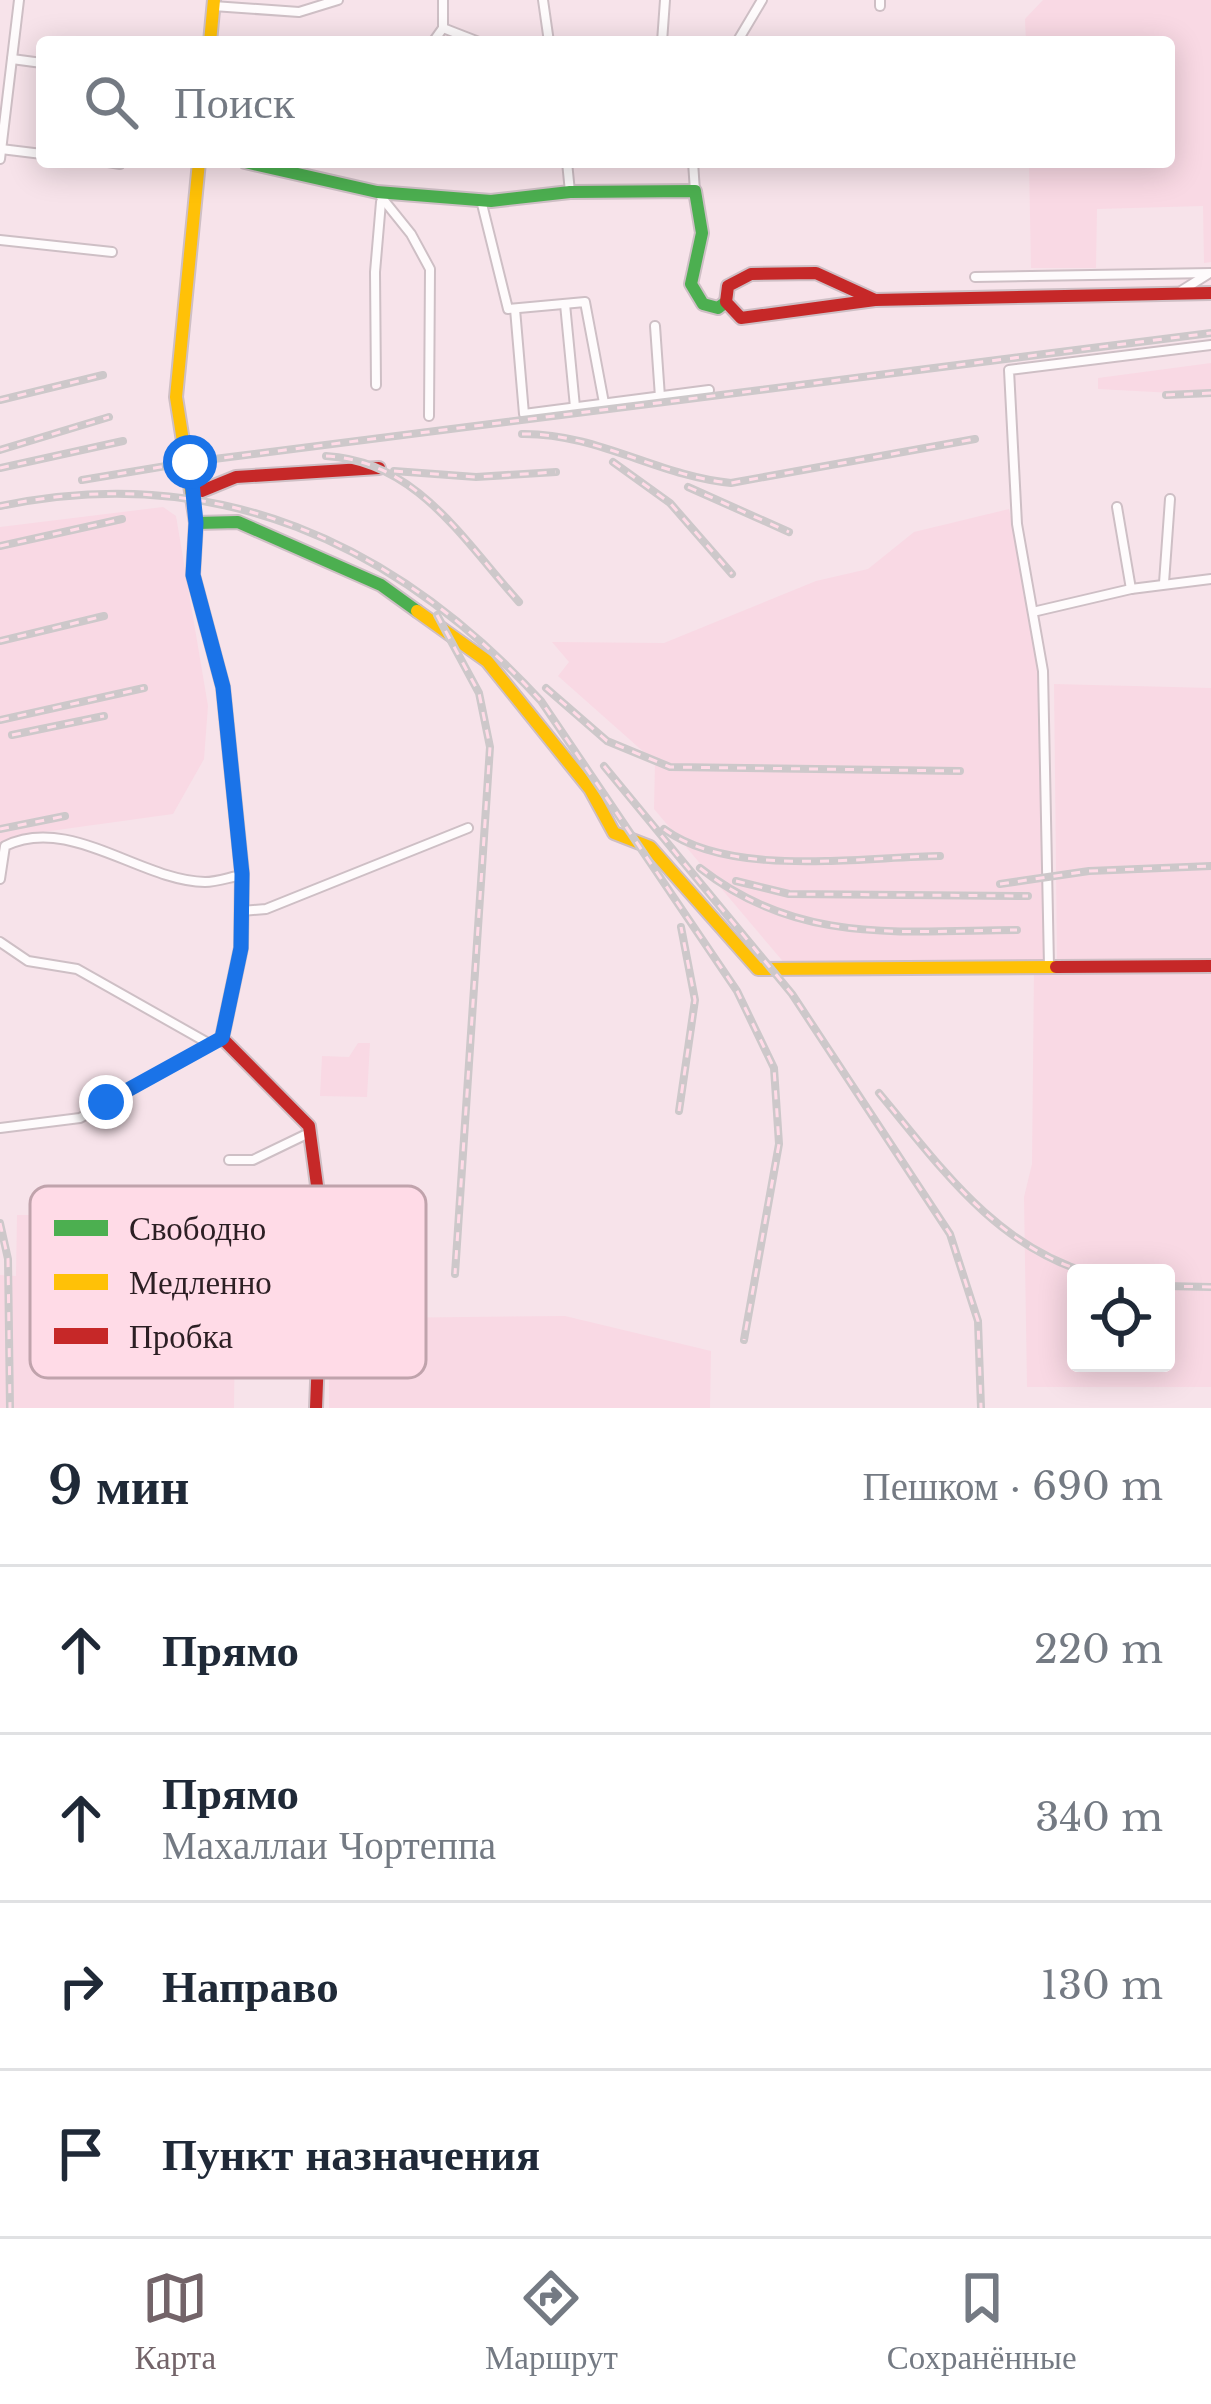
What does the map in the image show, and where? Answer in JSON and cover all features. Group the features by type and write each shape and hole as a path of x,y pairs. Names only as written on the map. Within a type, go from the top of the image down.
{"street":[{"path":"0,159 19,0"},
{"path":"437,36 443,28 443,0"},
{"path":"543,0 548,36"},
{"path":"662,36 664,0"},
{"path":"741,36 762,0"},
{"path":"211,36 214,3 299,12 334,1"},
{"path":"443,28 464,36"},
{"path":"12,59 36,62"},
{"path":"1,149 36,153"},
{"path":"0,1128 80,1118 216,1041 241,948 242,874 223,687 193,575 196,523 176,397 199,168"},
{"path":"269,168 379,196 481,200 570,192 695,191"},
{"path":"568,168 570,192"},
{"path":"693,168 703,233 691,284 704,304 718,308 726,302 728,286 751,274 816,273 875,300"},
{"path":"376,385 379,196"},
{"path":"379,196 411,233 430,269 429,416"},
{"path":"481,200 508,309 585,302 592,316 604,403"},
{"path":"0,240 112,252"},
{"path":"975,277 1210,273"},
{"path":"1176,294 1210,273"},
{"path":"726,302 741,318 875,300 1211,293"},
{"path":"565,304 575,407"},
{"path":"515,309 524,414 709,390"},
{"path":"655,326 660,397"},
{"path":"1049,966 1043,671 1037,611 1017,524 1009,370 1211,345"},
{"path":"192,495 236,477 379,468"},
{"path":"1164,583 1170,499"},
{"path":"1117,507 1131,589"},
{"path":"196,523 238,522 381,585 488,661 590,789 614,833 650,848 758,970 1211,966"},
{"path":"1037,611 1131,589 1211,579"},
{"path":"242,911 266,909 368,864 468,829"},
{"path":"0,879 5,846 35,838 109,852 157,873 207,883 242,874"},
{"path":"0,942 28,961 77,969 216,1041 311,1132 318,1186"},
{"path":"230,1160 254,1160 311,1132"},
{"path":"316,1408 317,1378"}],"shaded area":[{"path":"1043,0 1211,0 1211,262 1204,263 1203,206 1097,209 1096,268 1031,268 1029,168 1175,168 1175,36 1026,36 1025,19"},
{"path":"1211,363 1211,395 1098,389 1098,378"},
{"path":"163,507 176,516 208,706 204,759 173,814 43,832 0,845 0,527"},
{"path":"1009,509 1038,630 1044,964 786,965 654,809 655,762 558,676 569,662 552,642 664,643 816,581 868,569 914,532"},
{"path":"1054,684 1211,688 1211,960 1057,960"},
{"path":"1034,969 1211,970 1211,1387 1027,1387 1024,1197 1032,1164"},
{"path":"358,1043 370,1043 367,1097 320,1096 322,1056 349,1057"},
{"path":"17,1215 30,1215 30,1378 234,1378 234,1408 0,1408 0,1275 16,1276"},
{"path":"565,1316 711,1351 710,1408 329,1408 329,1378 426,1378 426,1317"}],"railway":[{"path":"82,480 190,462 1211,333"},
{"path":"0,400 103,375"},
{"path":"1166,395 1211,393"},
{"path":"0,450 109,417"},
{"path":"522,434 576,440 731,483 975,439"},
{"path":"0,468 123,441"},
{"path":"326,456 358,461 412,488 457,530 519,602"},
{"path":"613,462 670,503 732,574"},
{"path":"394,471 476,477 556,472"},
{"path":"688,487 789,532"},
{"path":"0,506 79,495 155,495 228,506 297,527 363,558 425,597 485,645 541,701 737,991 774,1068 779,1144 744,1340"},
{"path":"0,546 122,519"},
{"path":"437,615 479,693 490,747 455,1274"},
{"path":"0,641 104,616"},
{"path":"0,720 144,688"},
{"path":"546,688 607,741 670,767 960,771"},
{"path":"12,735 104,716"},
{"path":"604,766 792,994 950,1234 978,1321 981,1408"},
{"path":"0,829 65,816"},
{"path":"664,829 691,844 759,859 940,856"},
{"path":"1000,884 1089,871 1211,866"},
{"path":"700,868 737,893 812,922 891,931 1017,930"},
{"path":"736,881 789,894 1028,896"},
{"path":"679,1111 695,1000 681,927"},
{"path":"879,1093 971,1200 1025,1243 1067,1265"},
{"path":"0,1223 8,1259 10,1408"},
{"path":"1175,1286 1211,1287"}],"traffic: fast":[{"path":"271,168 377,192 491,201 570,192 695,191 702,233 691,284 703,304 718,308 726,302"},
{"path":"242,873 223,687 193,575 196,523 238,522 381,585 417,611"}],"traffic: slow":[{"path":"211,36 214,0"},
{"path":"196,523 176,397 198,168"},
{"path":"417,611 487,661 590,789 614,833 650,847 758,969 1056,967"}],"traffic: jam":[{"path":"816,273 875,300 741,318 726,302 728,286 751,274 816,273"},
{"path":"875,300 1211,293"},
{"path":"192,495 236,477 379,468"},
{"path":"242,873 241,948 222,1038 309,1126 317,1186"},
{"path":"1056,967 1211,966"},
{"path":"316,1408 317,1378"}],"route":[{"path":"106,1102 222,1038 241,948 242,874 223,687 193,575 196,512 190,462"}]}
